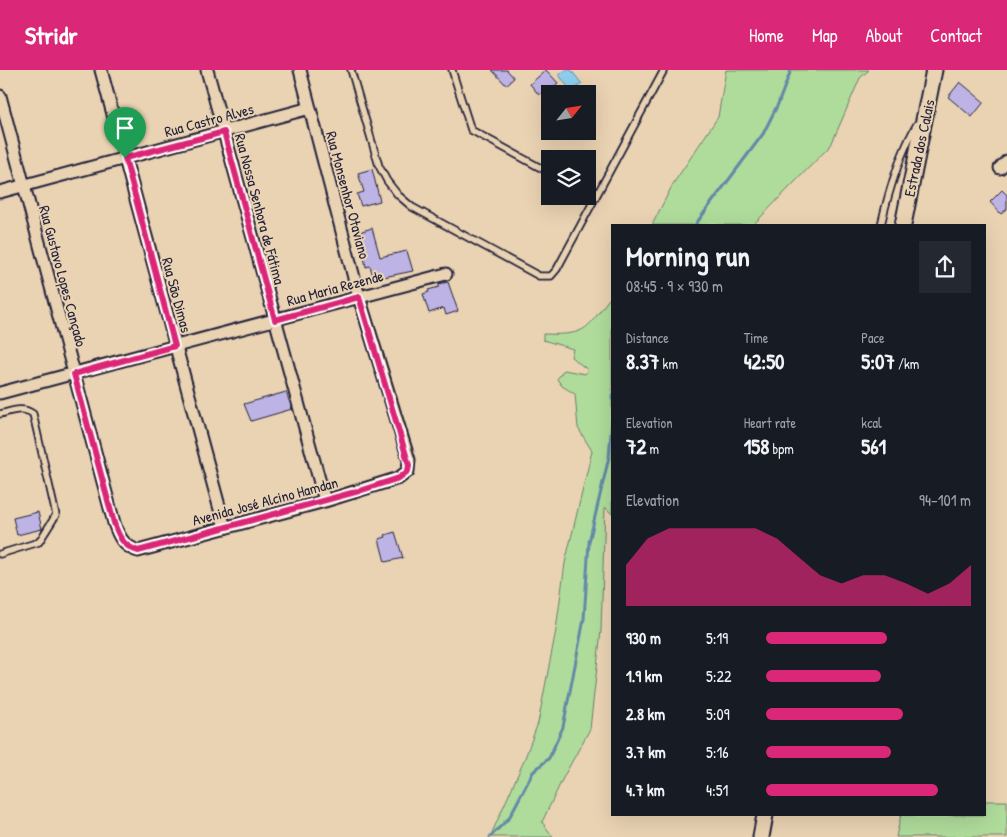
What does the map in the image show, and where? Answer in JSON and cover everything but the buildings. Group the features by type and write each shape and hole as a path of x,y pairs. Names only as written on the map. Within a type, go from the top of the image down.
{"street":[{"name":"Rua São Dimas","path":"101,70 225,528"},
{"name":"Rua Nossa Senhora de Fátima","path":"207,70 326,501"},
{"name":"Rua Monsenhor Otaviano","path":"300,70 359,297 409,460 408,471"},
{"name":"Estrada dos Calais","path":"904,224 934,70"},
{"name":"Rua Gustavo Lopes Cançado","path":"0,96 114,523 119,537 128,547"},
{"name":"Rua Castro Alves","path":"0,192 310,108"},
{"name":"Rua Maria Rezende","path":"0,393 446,274"},
{"name":"Avenida José Alcino Hamdan","path":"128,547 138,551 148,549 326,501 399,478 408,471"},
{"path":"761,837 764,816"}],"lane":[{"path":"351,70 379,166 398,195 412,207 539,276 551,276 557,269 591,205"},
{"path":"452,70 471,130 541,168"},
{"path":"655,70 660,76"},
{"path":"596,196 664,70"},
{"path":"882,224 886,202 899,162 907,143 926,110"},
{"path":"0,414 20,409 33,414 56,515 39,542 0,554"}],"green space":[{"path":"726,70 869,70 860,78 831,145 754,224 653,224 673,184 718,117"},
{"path":"611,296 611,513 605,507 601,631 590,729 564,776 542,822 553,837 490,837 523,763 538,723 556,630 565,563 592,451 578,428 575,394 562,386 557,379 564,370 585,374 588,370 571,357 573,349 543,340 543,334 579,331 591,322"},
{"path":"986,801 1007,801 1007,837 896,837 901,816 986,816"}],"water":[{"path":"566,70 571,70 582,84 566,85 559,75"}],"waterway":[{"path":"696,224 763,134 778,104 791,70"},
{"path":"490,837 509,818 533,772 549,758 563,727 584,619 589,542 609,457 611,432"}],"route":[{"path":"224,132 275,320 359,297 409,460 408,471 405,474 399,478 326,501 148,549 138,551 128,547 119,537 74,374 175,346 125,158 224,132"}]}
